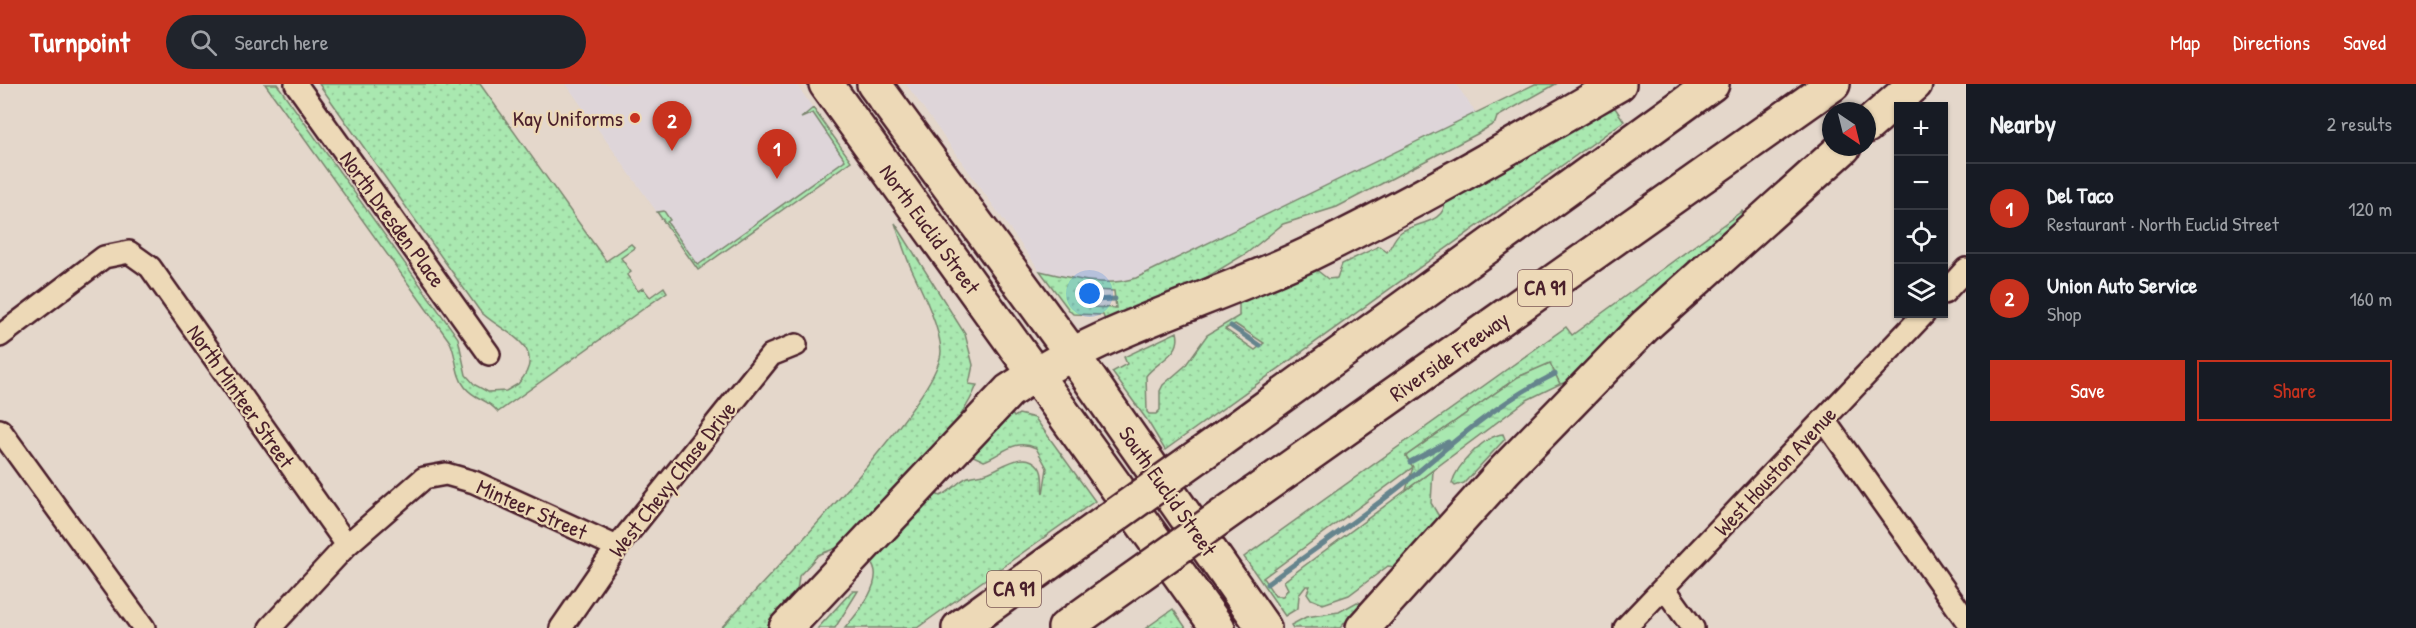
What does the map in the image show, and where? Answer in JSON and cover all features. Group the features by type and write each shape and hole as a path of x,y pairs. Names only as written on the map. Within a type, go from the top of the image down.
{"main road":[{"name":"North Euclid Street","path":"826,84 1034,374"},
{"name":"North Euclid Street","path":"874,84 1072,354"},
{"path":"786,628 1009,391 1034,374 1072,354 1308,254 1430,192 1619,84"},
{"name":"CA 91","path":"959,628 1712,84"},
{"name":"Riverside Freeway","path":"1065,628 1833,84"},
{"path":"1876,118 1915,84"},
{"path":"1363,628 1505,470 1645,326 1834,156"},
{"name":"South Euclid Street","path":"1072,354 1264,628"},
{"name":"South Euclid Street","path":"1034,374 1218,628"}],"street":[{"name":"North Dresden Place","path":"296,84 489,354"},
{"name":"North Minteer Street","path":"0,336 104,257 129,252 150,267 347,545"},
{"path":"1948,289 1966,269"},
{"name":"West Houston Avenue","path":"1625,628 1665,589 1920,318"},
{"name":"West Chevy Chase Drive","path":"561,628 617,547 771,355 796,345"},
{"path":"1824,420 1966,620"},
{"path":"0,430 144,628"},
{"name":"Minteer Street","path":"347,545 424,478 446,474 474,482 617,547"},
{"path":"270,628 347,545"},
{"path":"1665,589 1693,628"}],"shaded area":[{"path":"566,84 796,84 851,161 698,270"},
{"path":"906,84 1456,84 1476,113 1136,278 1120,283 1092,283 1040,271"}],"green space":[{"path":"265,84 277,84 458,338 466,375 475,385 488,392 506,391 518,384 527,371 529,359 526,349 479,310 319,84 480,84 606,261 631,244 635,248 621,258 631,272 627,275 638,291 643,288 650,297 664,287 667,292 498,412 465,387 459,377 450,342"},
{"path":"1535,84 1556,84 1497,117 1495,123 1477,134 1337,207 1283,224 1247,253 1184,291 1106,323 1103,315 1073,314 1040,271 1100,282 1136,278","holes":["1092,290 1114,291 1116,308 1090,307"]},
{"path":"1613,105 1624,121 1165,450 1147,420 1112,372 1127,364 1124,357 1177,332 1178,340 1173,352 1146,376 1147,412 1156,414 1160,410 1160,391 1163,385 1185,366 1207,335 1239,316 1239,301 1314,268 1328,279 1337,278 1342,264 1379,246 1387,252 1401,232 1440,214 1444,209 1445,201","holes":["1235,324 1264,343 1255,350 1225,329"]},
{"path":"813,108 851,161 698,270 657,212 664,211 670,220 667,222 698,265 845,160 813,113 801,118"},
{"path":"1742,211 1746,217 1572,381 1560,384 1550,364 1518,377 1406,456 1413,467 1263,578 1275,596 1283,596 1288,589 1284,581 1433,470 1431,503 1440,518 1395,567 1388,566 1349,595 1323,604 1311,599 1307,593 1310,586 1306,586 1299,595 1298,608 1285,616 1244,557 1566,327 1572,335"},
{"path":"895,223 965,334 973,365 969,384 977,385 952,428 935,449 839,547 818,555 799,576 797,592 767,628 721,628 846,491 912,408 933,375 941,351 940,341 930,309 907,258"},
{"path":"1550,363 1560,384 1527,400 1406,490 1413,467 1406,456 1518,377"},
{"path":"1009,410 1014,417 1019,414 1035,418 1095,501 917,628 845,628 869,596 873,586 874,568 870,561 934,493 940,496 968,477 987,473 1013,461 1027,459 1041,470 1043,494 1047,468 1036,448 1028,445 1015,446 984,461 969,454"},
{"path":"1503,434 1505,439 1464,483 1455,486 1452,483 1459,468 1472,452 1488,440"},
{"path":"852,591 858,591 835,628 818,628"},
{"path":"1357,602 1362,603 1340,628 1293,628 1291,625 1306,617 1339,612"},
{"path":"1173,609 1186,628 1146,628"}],"waterway":[{"path":"1091,300 1115,299"},
{"path":"1231,326 1260,346"},
{"path":"1267,584 1381,501 1484,418 1555,374"},
{"path":"1410,462 1448,442"}],"place":[{"name":"Kay Uniforms","path":"635,118"},
{"name":"Union Auto Service","path":"672,151"},
{"name":"Del Taco","path":"777,179"}]}
